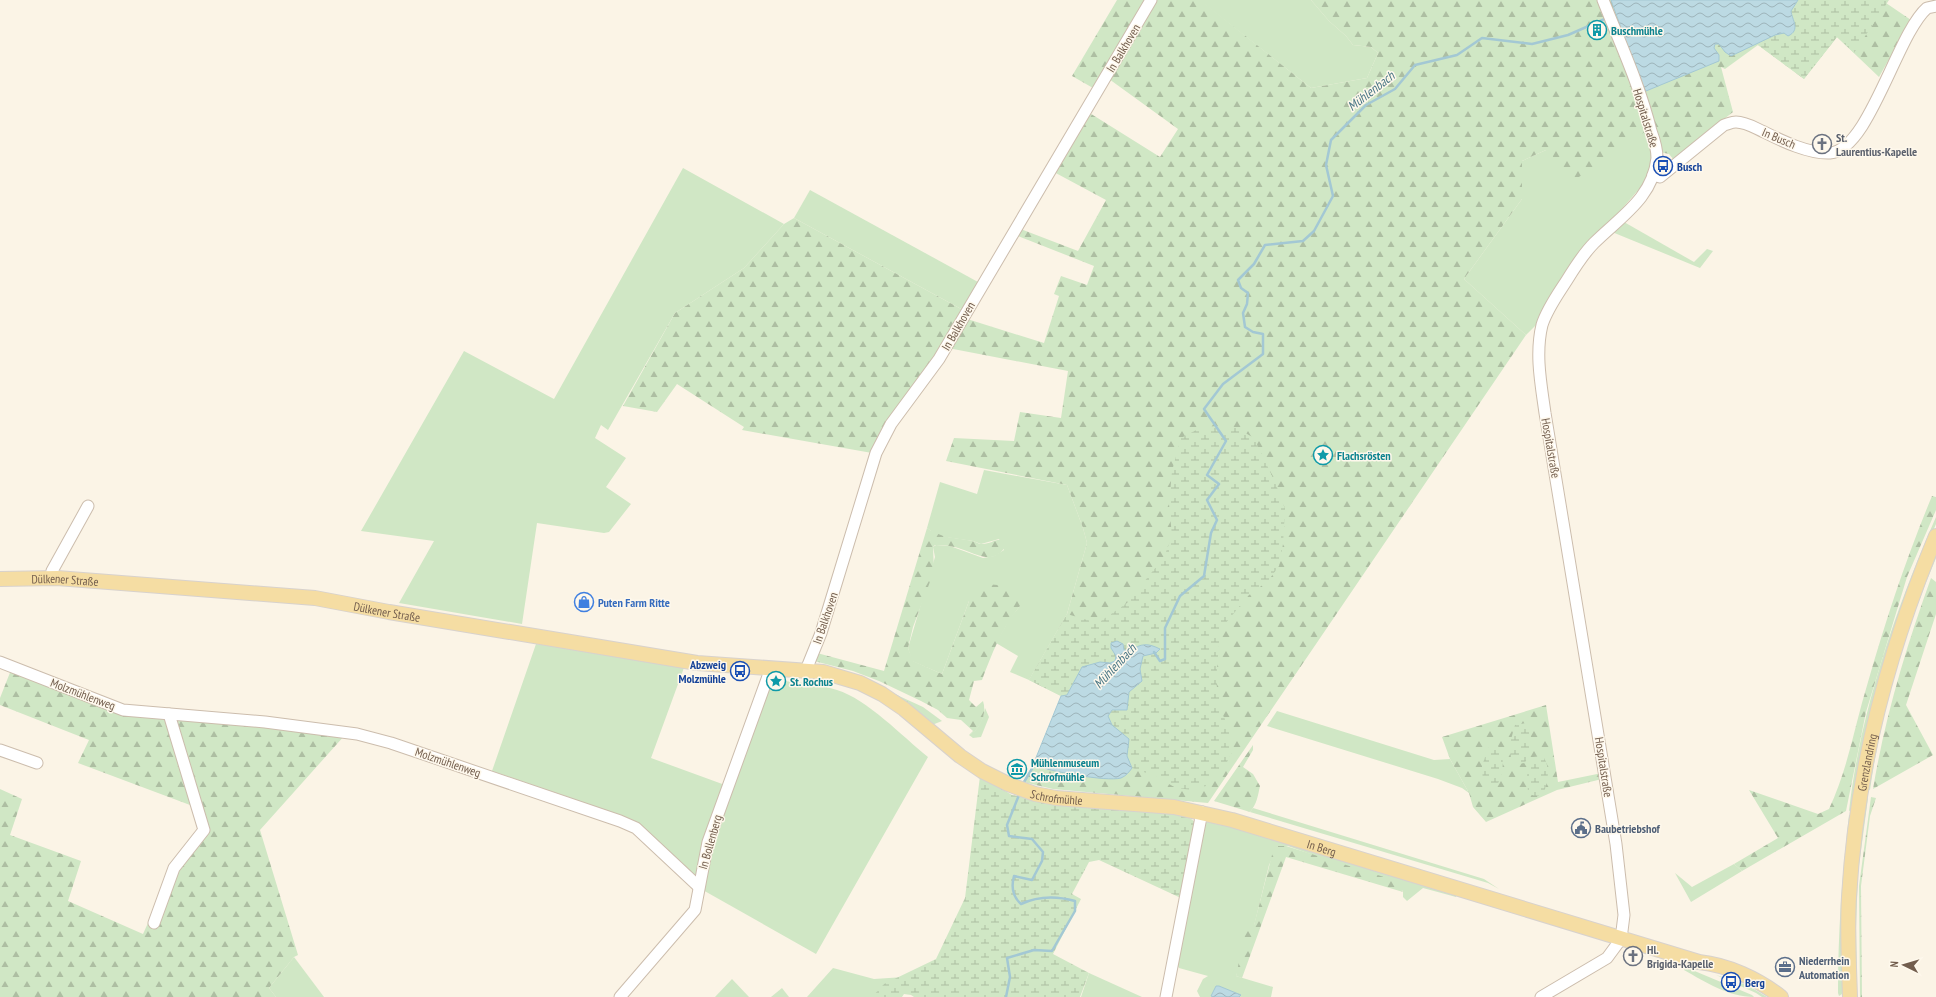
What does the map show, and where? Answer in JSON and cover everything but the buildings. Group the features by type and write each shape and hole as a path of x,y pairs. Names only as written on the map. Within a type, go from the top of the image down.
{"main road":[{"name":"Grenzlandring","path":"1850,997 1849,898 1852,853 1870,742 1879,702 1906,614 1936,536"},
{"name":"Dülkener Straße","path":"0,579 51,578 315,598 389,612 697,663 806,670"},
{"name":"Schrofmühle","path":"806,670 843,677 882,694 929,729 960,756 982,771 1008,784 1035,794 1056,798 1159,805 1202,812"},
{"name":"In Berg","path":"1202,812 1699,962 1738,979 1771,997"},
{"name":"In Berg","path":"1699,962 1711,963 1735,972 1762,984 1781,997"}],"street":[{"name":"In Balkhoven","path":"806,670 821,634 876,452 891,424 939,359 1151,0"},
{"name":"Hospitalstraße","path":"1603,0 1648,119 1657,157 1653,175 1647,191 1637,204 1593,244 1565,282 1543,324 1539,353 1545,413 1616,844 1624,914 1621,939"},
{"name":"In Busch","path":"1653,175 1660,177 1724,125 1733,122 1747,124 1786,143 1817,152 1833,153 1841,149 1854,137 1867,118 1915,22 1927,8 1936,6"},
{"path":"1657,157 1676,164"},
{"path":"51,578 52,571 88,506"},
{"name":"Molzmühlenweg","path":"0,662 123,710 265,722 357,734 391,743 620,821 636,828 698,886"},
{"name":"In Bollenberg","path":"620,997 695,910 698,886 708,842 771,668"},
{"path":"154,923 174,868 204,830 169,714"},
{"path":"0,750 37,763"},
{"path":"1166,997 1202,812"},
{"path":"1541,997 1607,958 1621,939"}],"green space":[{"path":"1117,0 1204,0 1204,3 1311,88 1367,78 1378,53 1371,47 1353,45 1311,0 1887,0 1886,3 1911,20 1879,77 1837,37 1804,79 1758,45 1725,69 1721,67 1733,112 1673,159 1669,154 1660,152 1649,129 1576,179 1546,150 1522,161 1522,199 1464,279 1526,335 1208,803 1053,789 1023,782 1033,765 1047,770 1138,686 1061,696 1029,680 1067,614 1087,543 1067,485 946,461 954,438 1014,441 1020,412 1061,418 1068,371 948,348 964,318 1044,343 1059,296 1054,294 1061,276 1087,285 1094,266 1013,234 1018,228 1078,251 1106,200 1052,171 1088,112 1160,157 1178,129 1109,79 1100,92 1072,76"},
{"path":"1204,0 1311,0 1353,45 1371,47 1378,53 1367,78 1311,88 1203,3"},
{"path":"1798,0 1889,0 1854,53 1837,37 1804,79 1758,45 1775,35 1784,33 1788,36 1791,11"},
{"path":"1649,129 1652,155 1647,180 1572,266 1536,325 1526,335 1464,279 1522,199 1522,161 1546,150"},
{"path":"683,168 784,224 744,268 675,313 608,430 601,425 595,438 626,458 606,487 631,504 609,532 604,533 537,523 522,624 399,603 434,541 361,531 464,351 554,399"},
{"path":"810,190 978,282 963,310 794,218"},
{"path":"794,218 963,310 937,356 872,453 742,430 744,427 677,384 657,412 623,406 675,313 744,268 784,224"},
{"path":"1624,222 1694,262 1707,249 1713,251 1700,268 1612,232"},
{"path":"1215,426 1235,427 1254,438 1275,482 1285,509 1283,544 1279,566 1268,581 1249,595 1220,630 1216,682 1222,713 1230,731 1232,752 1224,768 1206,786 1192,790 1176,788 1155,776 1132,768 1127,756 1129,739 1112,725 1107,716 1112,709 1127,710 1129,692 1142,681 1140,669 1143,656 1151,655 1138,645 1130,651 1112,652 1116,656 1115,661 1110,663 1100,662 1082,667 1067,695 1061,696 1029,680 1067,614 1098,623 1127,603 1164,557 1172,536 1169,504 1172,471 1181,438 1200,428"},
{"path":"984,470 1067,485 1087,543 1067,614 1029,680 1010,672 1018,656 996,643 1010,618 1020,606 969,601 942,674 912,661 908,648 935,557 933,547 936,545 950,546 983,558 994,556 1004,550 999,539 981,544 973,541 938,536 927,528 940,482 977,494"},
{"path":"1932,496 1936,497 1936,510 1907,577 1866,712 1846,811 1742,871 1734,864 1778,838 1749,790 1818,814 1829,809 1836,794 1846,762 1863,698 1890,611"},
{"path":"1936,517 1936,524 1921,559 1851,810 1849,811 1854,774 1871,698 1907,587"},
{"path":"927,528 944,536 973,541 980,544 1001,540 1007,544 998,555 993,557 976,555 953,547 935,545 933,547 934,571 913,627 908,648 913,661 942,674 969,601 977,588 986,584 1009,586 1020,593 1020,606 1003,632 982,680 974,681 969,700 976,707 983,701 984,711 980,725 969,735 973,731 961,720 947,718 938,710 879,681 853,671 814,661 817,653 884,671"},
{"path":"1936,549 1936,558 1904,643 1888,701 1870,790 1866,788 1891,677"},
{"path":"1931,578 1936,582 1936,614 1906,705 1933,755 1873,789 1897,682"},
{"path":"536,644 685,665 651,758 725,785 697,875 692,877 638,826 571,798 492,771"},
{"path":"11,670 123,711 345,735 260,830 298,955 294,957 269,988 276,997 0,997 0,789 22,799 10,835 81,861 68,901 143,934 172,870 198,837 198,808 78,763 89,740 0,705 0,698"},
{"path":"772,680 821,686 837,690 848,695 860,701 884,719 928,757 816,954 701,889 711,844"},
{"path":"886,690 923,707 942,721 932,725"},
{"path":"1546,705 1558,782 1602,773 1602,779 1557,790 1486,822 1473,807 1469,793 1450,759 1442,737"},
{"path":"985,708 989,717 981,737 973,738 969,735 980,724"},
{"path":"1277,711 1434,760 1450,759 1469,793 1462,788 1438,779 1267,726"},
{"path":"1526,723 1531,738 1529,753 1525,763 1517,764 1511,760 1510,743 1515,725"},
{"path":"1253,745 1253,750 1243,767 1253,774 1260,786 1257,799 1250,812 1214,801"},
{"path":"1498,746 1503,761 1501,776 1497,786 1489,787 1483,783 1482,766 1488,748"},
{"path":"1543,756 1548,770 1546,785 1543,795 1534,796 1528,793 1527,775 1533,757"},
{"path":"980,776 1012,795 1055,803 1186,815 1195,822 1183,899 1099,860 1089,862 1072,894 1081,899 1053,954 1089,973 1080,997 914,997 904,994 902,997 872,997 884,984 936,959 965,898"},
{"path":"1871,797 1876,798 1870,816 1861,886 1862,997 1860,997 1859,886"},
{"path":"1868,798 1858,873 1856,928 1857,988 1855,985 1854,890 1863,801"},
{"path":"1253,808 1484,879 1499,889 1488,883 1250,812"},
{"path":"1849,815 1851,816 1843,912 1842,994 1839,996 1838,971 1842,882"},
{"path":"1204,819 1457,893 1456,897 1423,888 1407,901 1403,897 1403,891 1288,846 1278,846 1269,865 1254,926 1236,976 1273,987 1271,997 1200,997 1197,991 1203,979 1208,976 1179,968 1175,961"},
{"path":"1278,846 1286,846 1384,877 1397,884 1403,892 1286,857 1242,978 1236,976 1246,928 1254,925 1273,851"},
{"path":"1734,864 1742,871 1691,902 1675,873 1692,887"},
{"path":"294,957 324,997 276,997 269,988"},
{"path":"1685,967 1754,997 1726,992 1684,970"},
{"path":"833,968 874,979 904,977 894,997 807,997"},
{"path":"1089,973 1142,997 1081,997"},
{"path":"1716,975 1747,985 1767,997 1762,997"},
{"path":"732,979 749,997 715,997"},
{"path":"782,988 789,997 771,997"}],"water":[{"path":"1611,0 1798,0 1791,11 1795,25 1792,34 1788,36 1784,33 1775,35 1731,56 1725,52 1719,44 1715,44 1714,48 1719,55 1719,61 1646,91 1640,81"},
{"path":"1117,641 1123,644 1124,650 1130,651 1141,645 1148,645 1160,649 1156,653 1143,656 1140,669 1142,681 1129,692 1127,710 1112,710 1108,716 1112,725 1129,739 1127,756 1132,768 1123,777 1114,779 1077,775 1033,765 1061,696 1067,695 1082,667 1100,662 1110,663 1115,661 1116,656 1111,648 1111,643"},
{"path":"1216,986 1241,995 1239,997 1211,996"}],"waterway":[{"name":"Mühlenbach","path":"1154,652 1160,661 1165,659 1165,628 1180,596 1204,576 1211,533 1217,520 1207,500 1219,484 1207,475 1226,441 1204,409 1223,384 1263,354 1263,334 1253,332 1245,327 1243,313 1247,304 1248,293 1241,288 1238,280 1254,264 1265,245 1303,241 1314,231 1333,196 1326,165 1331,140 1366,105 1395,89 1415,65 1457,55 1482,38 1532,44 1568,35 1607,18"},
{"name":"Mühlenbach","path":"1024,782 1033,767 1037,765"},
{"name":"Mühlenbach","path":"1006,997 1010,977 1007,958 1034,950 1052,951 1075,911 1075,901 1061,898 1041,898 1021,904 1014,895 1014,876 1032,880 1042,861 1043,852 1032,839 1009,836 1007,825 1019,795"}],"place":[{"name":"Buschmühle","path":"1597,30"},
{"name":"St. Laurentius-Kapelle","path":"1822,144"},
{"name":"Busch","path":"1663,166"},
{"name":"Flachsrösten","path":"1323,455"},
{"name":"Puten Farm Ritte","path":"584,602"},
{"name":"Abzweig Molzmühle","path":"740,671"},
{"name":"St. Rochus","path":"776,681"},
{"name":"Mühlenmuseum Schrofmühle","path":"1017,769"},
{"name":"Baubetriebshof","path":"1581,828"},
{"name":"Hl. Brigida-Kapelle","path":"1633,956"},
{"name":"Niederrhein Automation","path":"1785,967"},
{"name":"Berg","path":"1731,982"}]}
